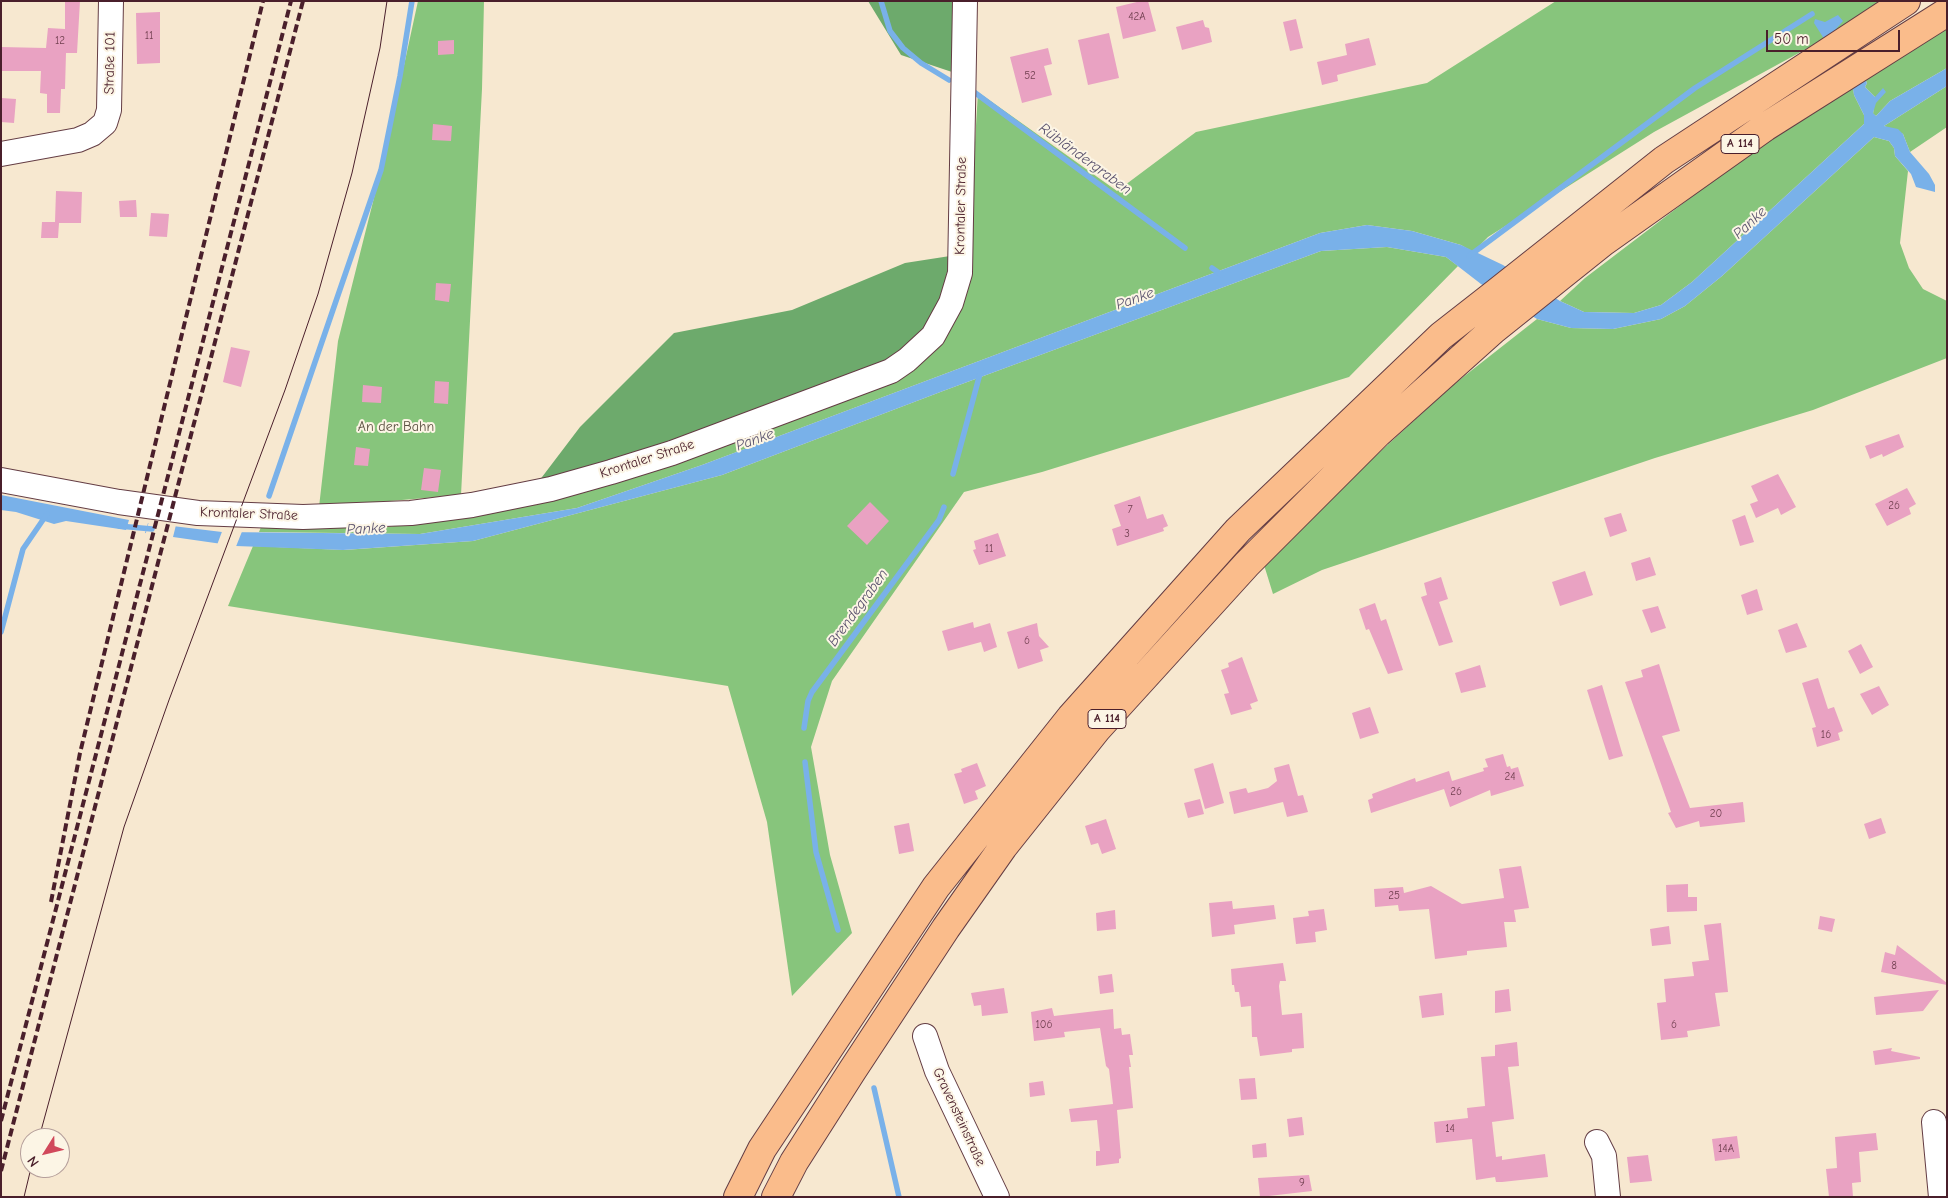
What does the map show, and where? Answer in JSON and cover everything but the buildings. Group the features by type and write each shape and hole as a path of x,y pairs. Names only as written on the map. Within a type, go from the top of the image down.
{"highway":[{"name":"A 114","path":"738,1197 762,1149 936,887 1071,717 1238,530 1441,336 1664,160 1906,1"},
{"name":"A 114","path":"776,1197 794,1162 852,1071 1002,847 1097,729 1247,564 1371,440 1519,309 1603,242 1765,127 1947,12"}],"street":[{"name":"Straße 101","path":"1,154 78,140 92,134 105,123 109,110 111,1"},
{"name":"Krontaler Straße","path":"1,480 120,502 198,513 293,517 389,516 472,505 551,489 611,472 672,453 891,371 907,360 933,336 951,303 960,273 965,1"},
{"name":"Gravensteinstraße","path":"925,1036 937,1071 996,1197"},
{"path":"1934,1122 1941,1197"},
{"path":"1597,1142 1604,1156 1608,1197"}],"green space":[{"name":"An der Bahn","path":"418,1 484,1 482,89 461,495 319,507 338,341 383,162"},
{"path":"868,1 952,1 952,72 901,55"},
{"path":"1556,1 1886,1 1819,42 1654,132 1488,237 1473,252 1461,245 1412,231 1367,225 1320,233 702,465 577,508 420,534 259,532 261,527 387,527 473,515 967,276 978,92 1117,191 1196,132 1427,83"},
{"path":"1947,27 1947,68 1890,101 1876,116 1873,114 1875,97 1865,87 1867,83 1865,79"},
{"path":"1947,86 1947,127 1910,152 1903,134 1884,126"},
{"path":"1853,87 1854,95 1864,115 1864,124 1692,282 1661,305 1634,313 1584,312 1560,301 1585,278 1761,144"},
{"path":"1874,137 1889,141 1894,148 1895,156 1908,171 1900,243 1909,268 1923,289 1947,301 1947,358 1813,410 1655,458 1322,570 1273,594 1264,565 1359,471 1453,385 1537,319 1571,328 1613,329 1661,319 1685,306 1722,276"},
{"path":"1387,247 1446,257 1458,266 1349,377 1042,472 964,492 832,681 811,747 830,855 852,933 792,996 767,822 728,686 228,606 253,546 344,550 473,541 722,475 1321,251"},
{"path":"950,256 943,294 928,328 888,364 606,466 539,481 580,427 674,333 792,310 905,263"}],"water":[{"path":"1838,15 1843,21 1836,29 1867,83 1865,87 1875,97 1883,88 1886,92 1876,103 1873,113 1876,116 1890,101 1947,68 1947,86 1884,126 1898,129 1903,134 1910,152 1929,174 1935,185 1935,192 1916,187 1911,174 1895,156 1894,148 1889,141 1874,137 1722,276 1685,306 1661,319 1613,329 1571,328 1537,319 1481,284 1446,257 1387,247 1321,251 722,475 473,541 343,550 236,546 145,533 148,523 222,532 420,534 577,508 702,465 1320,233 1367,225 1412,231 1461,245 1503,265 1560,301 1584,312 1634,313 1661,305 1692,282 1864,124 1864,115 1854,95 1852,83 1814,23 1815,19 1825,22"},
{"path":"1,495 129,520 126,530 66,521 54,524 16,512 1,510"}],"pier":[{"path":"149,521 176,525 172,541 145,536"},
{"path":"223,529 243,529 235,549 217,545"}],"waterway":[{"path":"269,496 381,170 400,76 412,1"},
{"name":"Rübländergraben","path":"881,1 890,31 903,48 921,63 949,80"},
{"path":"1469,256 1695,88 1812,14"},
{"name":"Rübländergraben","path":"970,89 1185,248"},
{"name":"Rübländergraben","path":"1212,268 1222,275"},
{"name":"Brendegraben","path":"953,474 981,370"},
{"name":"Brendegraben","path":"804,728 808,701 812,692 939,520 944,507"},
{"path":"1,632 23,549 47,514"},
{"name":"Panke","path":"119,526 152,529"},
{"name":"Brendegraben","path":"805,762 816,852 838,930"},
{"name":"Brendegraben","path":"874,1088 899,1197"}],"tram line":[{"path":"42,1128 124,827 169,700 285,390 318,294 352,173 380,48 387,1"},
{"path":"24,1197 29,1178"}],"railway":[{"path":"51,902 80,753 263,1"},
{"path":"1,1121 291,1"},
{"path":"1,1171 303,1"}]}
